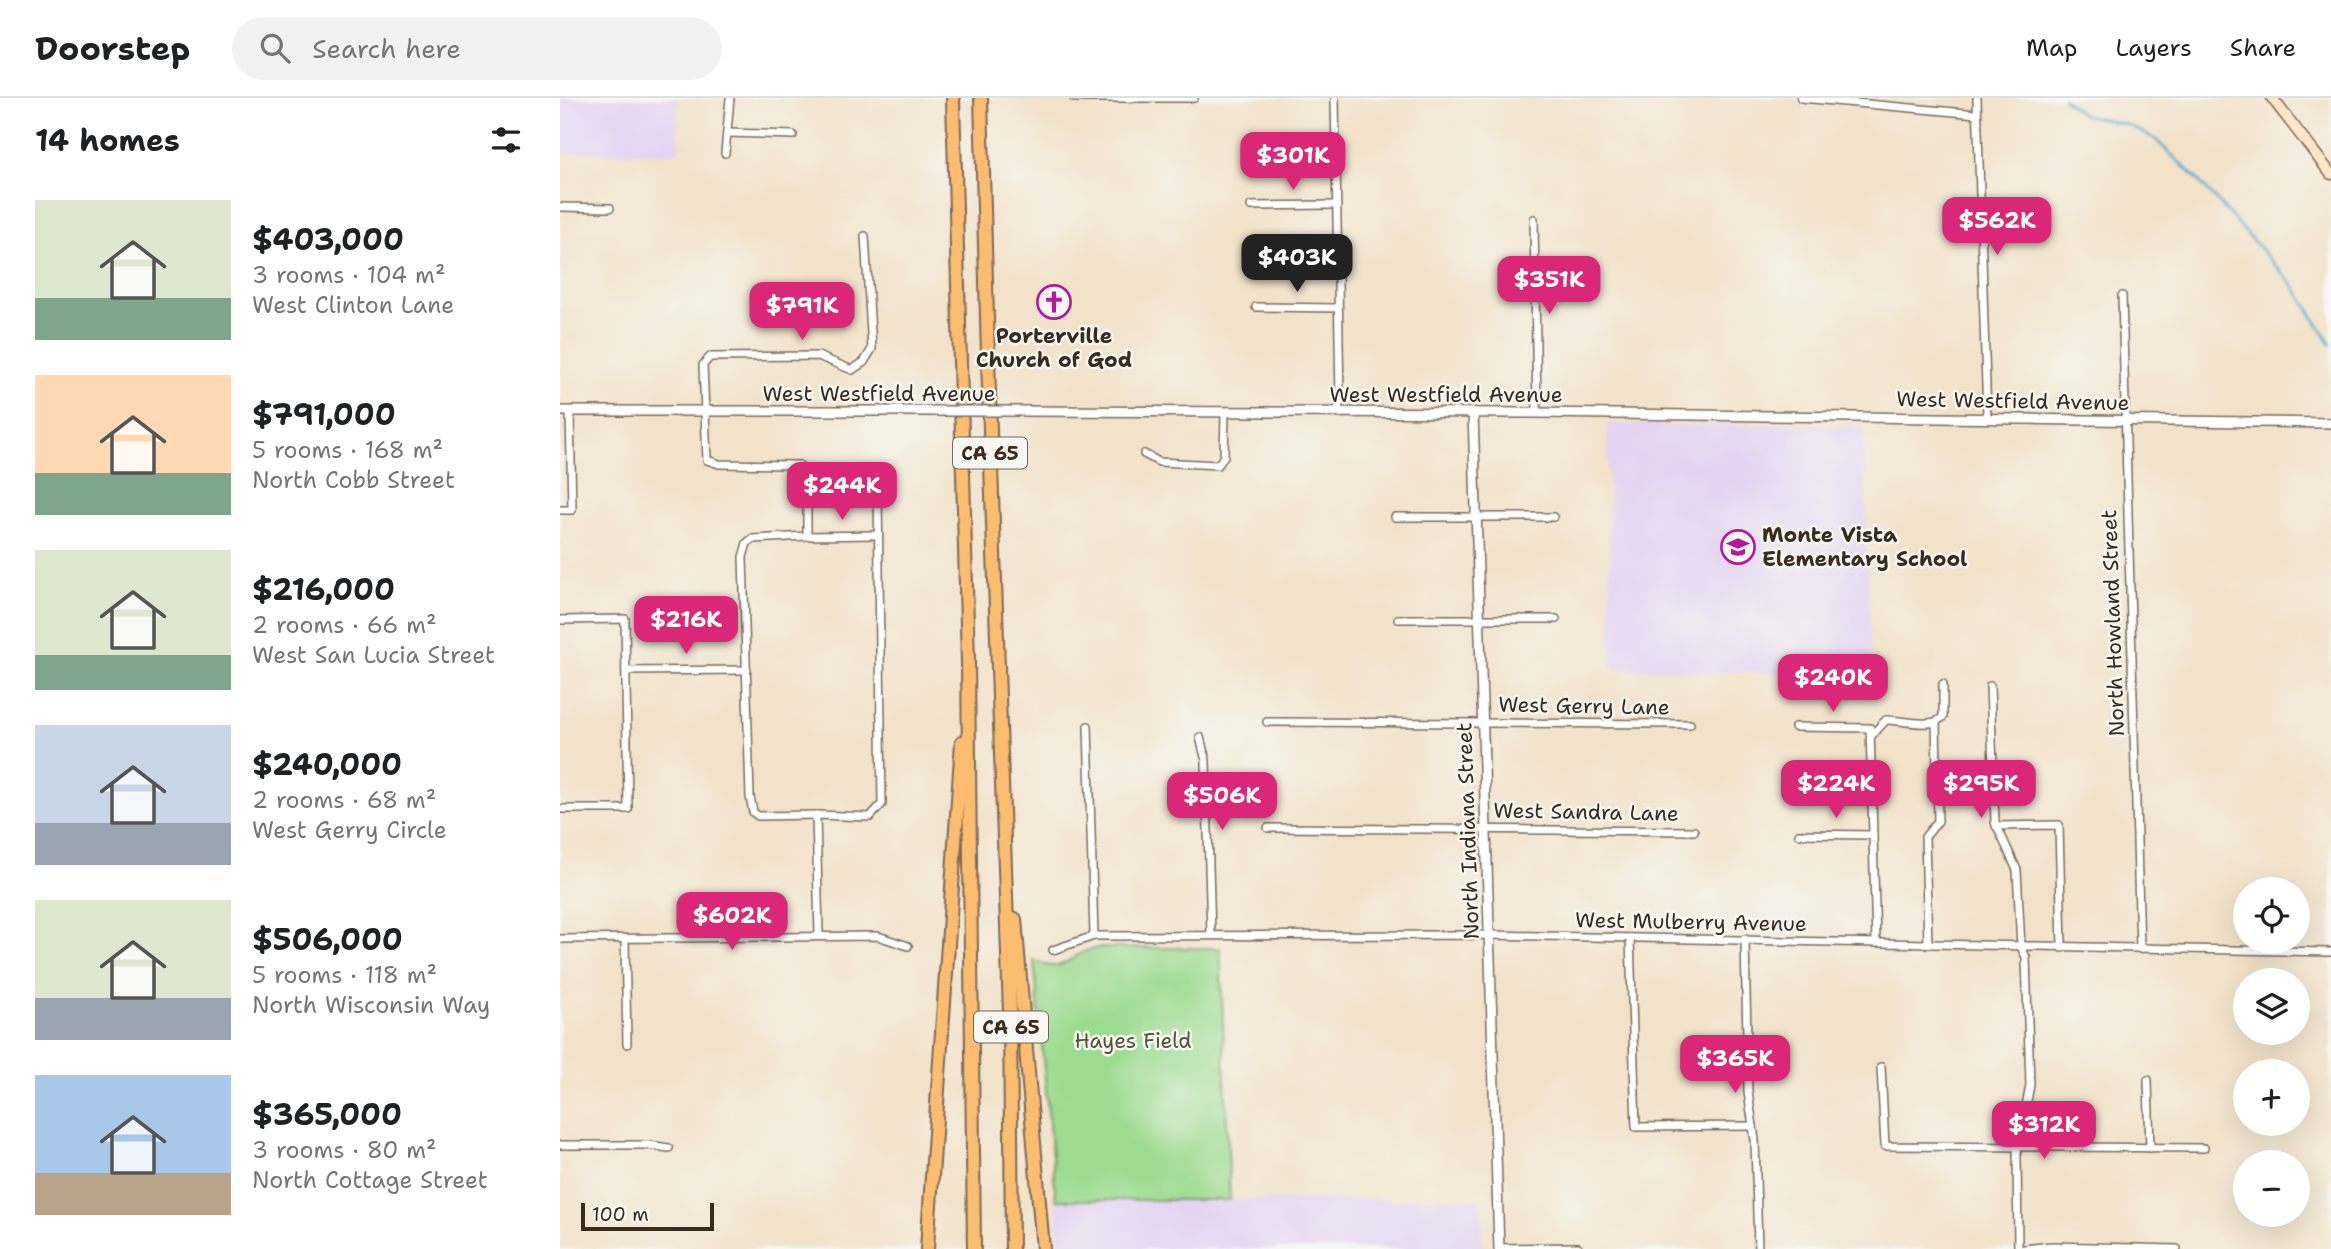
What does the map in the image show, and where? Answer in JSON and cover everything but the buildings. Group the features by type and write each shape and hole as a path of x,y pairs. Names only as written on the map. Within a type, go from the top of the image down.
{"highway":[{"name":"CA 65","path":"953,98 968,662 974,1249"},
{"name":"CA 65","path":"981,98 1011,1025 1012,1249"},
{"path":"928,1249 968,662"},
{"path":"1003,804 1011,855 1022,1023 1043,1249"}],"main road":[{"path":"2272,98 2331,174"}],"street":[{"path":"725,153 730,98"},
{"path":"1074,98 1194,99"},
{"path":"1335,98 1340,402 1337,412"},
{"path":"1801,98 1977,114"},
{"path":"1977,98 1987,418"},
{"path":"727,133 793,135"},
{"path":"1251,206 1335,205"},
{"path":"560,207 610,208"},
{"path":"1534,219 1536,413"},
{"path":"807,536 805,469 799,465 709,463 703,412 703,365 710,357 818,356 852,370 864,362 872,349 865,236"},
{"name":"North Howland Street","path":"2122,296 2140,949"},
{"path":"1256,307 1337,307"},
{"path":"560,510 572,510 565,411"},
{"name":"West Westfield Avenue","path":"565,411 1473,412 2331,423"},
{"path":"1144,454 1158,462 1219,465 1224,456 1225,412"},
{"name":"North Indiana Street","path":"1473,412 1499,1248"},
{"path":"877,536 761,537 747,543 743,557 750,797 753,812 763,817 870,817 882,804 878,493"},
{"path":"1395,516 1553,517"},
{"path":"1398,618 1556,619"},
{"path":"560,620 625,619 628,809 560,809"},
{"path":"626,671 747,670"},
{"path":"1795,727 1871,732 1886,720 1905,720 1920,726 1936,722 1943,717 1943,684"},
{"path":"1990,686 1996,826 2017,870 2021,947 2026,957 2030,1085 2018,1147 2018,1249"},
{"name":"West Gerry Lane","path":"1267,722 1690,724"},
{"path":"1928,944 1925,837 1938,821 1936,722"},
{"path":"1088,726 1094,936"},
{"path":"1871,732 1876,943"},
{"path":"1200,737 1206,761 1210,935"},
{"path":"816,815 819,936"},
{"path":"1996,826 2059,825 2062,948"},
{"name":"West Sandra Lane","path":"1268,828 1693,831"},
{"path":"1799,834 1873,835"},
{"name":"West Mulberry Avenue","path":"1053,950 1094,936 1488,934 2331,952"},
{"path":"560,939 878,936 908,946"},
{"path":"1630,938 1636,1127 1753,1126"},
{"path":"625,939 627,1044"},
{"path":"1745,939 1748,1092 1753,1126 1758,1249"},
{"path":"1881,1067 1885,1146 2204,1148"},
{"path":"2148,1080 2150,1148"},
{"path":"560,1145 648,1145 669,1148"},
{"path":"2024,1249 2051,1246 2177,1249"},
{"path":"1499,1248 1578,1247"}],"shaded area":[{"path":"560,98 678,98 679,153 560,153"},
{"name":"Monte Vista Elementary School","path":"1607,424 1863,425 1872,675 1612,669"},
{"path":"1481,1199 1483,1249 1059,1249 1056,1200"}],"green space":[{"name":"Hayes Field","path":"1220,948 1230,1200 1056,1200 1034,960 1045,965 1061,965 1088,950"}],"waterway":[{"path":"2063,98 2082,114 2128,125 2155,139 2200,182 2295,287 2331,345"}],"place":[{"name":"Porterville Church of God","path":"1054,302"},
{"name":"Monte Vista Elementary School","path":"1738,547"}]}
